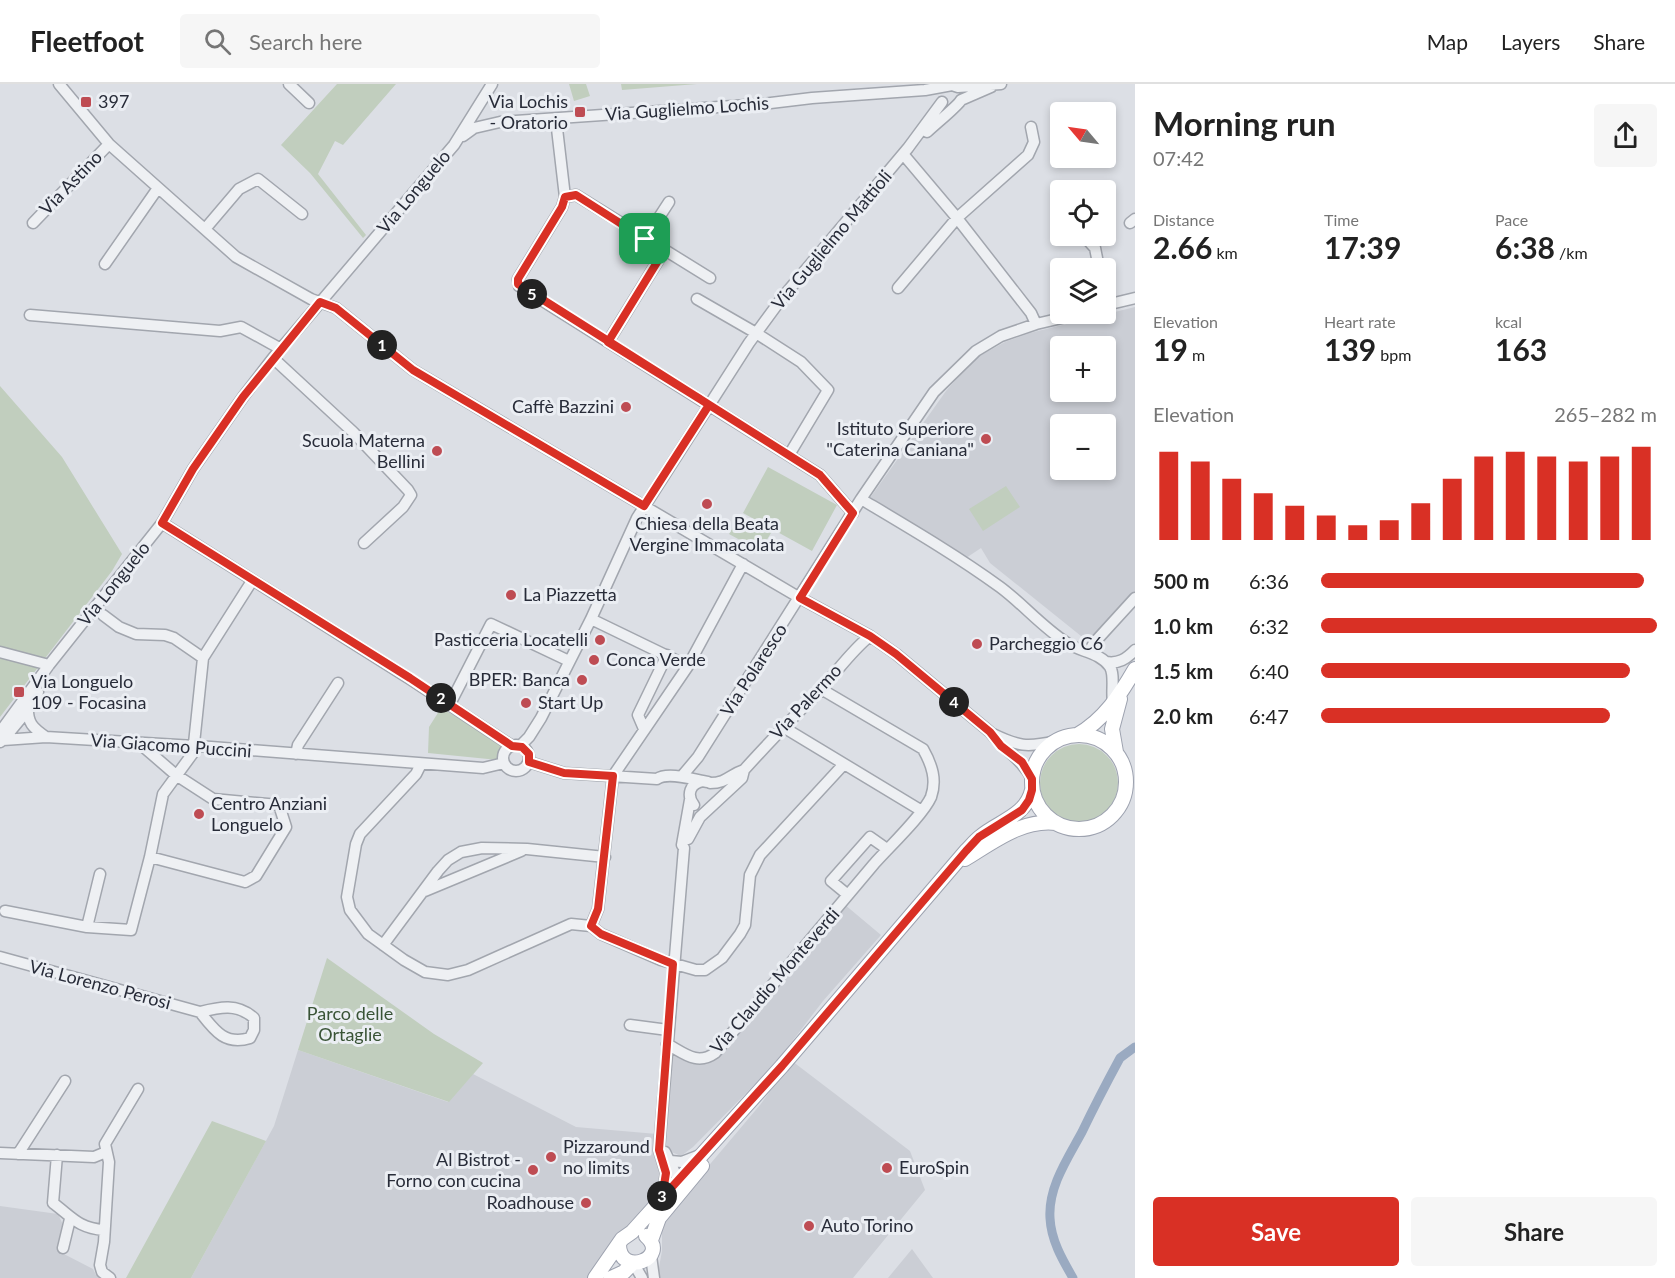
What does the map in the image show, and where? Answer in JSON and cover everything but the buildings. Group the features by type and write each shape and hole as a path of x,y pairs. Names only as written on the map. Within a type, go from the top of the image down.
{"main road":[{"path":"611,1278 636,1270 646,1262 653,1250 651,1240 659,1218 678,1179 782,1066 979,837 1022,810 1029,800 1038,759 1046,748 1055,741 1077,735 1094,725 1123,689 1135,669"},
{"path":"1123,689 1112,722 1113,740 1124,767 1135,778"},
{"path":"1077,735 1097,738 1116,752"},
{"path":"1120,805 1126,783 1124,767"},
{"path":"1032,784 1039,807 1056,823"},
{"path":"956,865 1022,827 1041,822 1056,823 1077,829 1096,826 1107,820 1120,805 1135,798"},
{"path":"595,1278 622,1239 666,1201 744,1119 782,1066"},
{"path":"632,1232 640,1233 651,1240"},
{"path":"619,1245 622,1259 636,1270"}],"street":[{"name":"Via Astino","path":"59,84 109,144 236,257 320,302 336,308 413,370 800,598 870,636 896,654 990,732"},
{"path":"289,84 309,103"},
{"name":"Via Guglielmo Lochis","path":"454,145 474,128 500,122 556,120 925,90 952,85 958,87 999,84"},
{"name":"Via Guglielmo Mattioli","path":"945,103 959,105 961,100 999,84"},
{"name":"Via Guglielmo Mattioli","path":"945,86 942,90 945,103"},
{"path":"958,87 962,93 961,100"},
{"path":"490,88 480,114 485,121 500,122"},
{"name":"Via Longuelo","path":"1,738 50,665 162,523 199,460 273,358 454,145 490,88"},
{"name":"Via Guglielmo Lochis","path":"925,90 945,103"},
{"name":"Via Guglielmo Mattioli","path":"516,746 529,737 541,718 644,506 756,333 782,298 945,103"},
{"path":"556,120 565,197 562,207 518,279 518,284 820,475 853,513"},
{"path":"898,288 957,218 1028,155 1034,142 1031,127"},
{"name":"Via Astino","path":"33,223 109,144"},
{"path":"906,151 1031,313 1036,324"},
{"path":"205,229 239,189 258,179 302,214"},
{"path":"105,264 158,189"},
{"path":"565,197 576,195 710,278"},
{"path":"645,239 669,202"},
{"path":"608,342 664,251"},
{"path":"1116,302 1135,298"},
{"path":"697,299 801,362 828,390 789,455"},
{"path":"30,315 220,332 241,327 281,349"},
{"name":"Via Polaresco","path":"682,776 698,757 861,499 934,392 976,351 1000,336 1050,321"},
{"path":"273,358 353,432 411,495 404,507 364,543"},
{"path":"861,499 975,568 1004,590 1045,627 1069,644 1106,662 1118,663 1135,650"},
{"name":"Via Giacomo Puccini","path":"162,523 516,746 529,758 564,773 657,779 661,776 682,776"},
{"path":"591,926 598,909 613,776 688,666 743,564"},
{"path":"5,911 87,927 131,930 163,794 193,753 203,658 252,581"},
{"path":"1089,652 1094,643 1135,598"},
{"path":"103,615 119,627 136,634 165,635 174,638 203,658"},
{"path":"591,619 688,666"},
{"path":"450,704 491,624 569,660"},
{"name":"Via Palermo","path":"713,805 742,777 744,770 783,727 870,636"},
{"name":"Via Longuelo","path":"1,738 27,711 68,642"},
{"path":"0,652 50,665"},
{"path":"644,729 638,716 667,655"},
{"path":"1106,662 1112,672 1113,702"},
{"path":"37,683 28,701 27,711 32,727 46,738"},
{"path":"296,754 298,745 338,683"},
{"name":"Via Claudio Monteverdi","path":"667,1044 700,1060 707,1059 715,1053 887,849 922,811 931,797 934,777 924,749 821,689"},
{"name":"Via Guglielmo Mattioli","path":"529,758 541,718"},
{"path":"783,727 922,811"},
{"path":"990,732 1017,745 1028,747 1055,741"},
{"path":"990,732 1001,746 1022,762 1032,784"},
{"name":"Via Giacomo Puccini","path":"1,738 139,743 483,768 504,764 508,769 516,772 523,770 529,758"},
{"path":"139,743 176,775 213,799 279,805 286,827 256,876 245,882 150,857"},
{"path":"504,764 504,753 516,746"},
{"path":"666,1201 666,1173 659,1150 684,848 695,823 713,805 716,790 696,772 698,757"},
{"path":"421,764 416,774 360,834 356,844 347,897 350,910 368,934 425,972 448,975 468,970 571,924 591,926 601,934 673,964 696,970 705,970 713,966 730,950 744,925 750,875 760,855 843,765"},
{"name":"Via Palermo","path":"707,782 724,782 736,772 744,770"},
{"path":"682,776 707,782"},
{"name":"Via Giacomo Puccini","path":"657,779 661,783 680,786 690,799"},
{"path":"684,848 682,845 691,788 694,784 707,782"},
{"path":"690,799 699,808 713,805"},
{"name":"Via Claudio Monteverdi","path":"848,895 831,881 870,837 887,849"},
{"path":"383,945 448,860 461,852 482,848 527,849 604,857"},
{"path":"422,892 527,849"},
{"path":"87,927 100,874"},
{"name":"Via Lorenzo Perosi","path":"0,957 200,1012 226,1006 247,1012 254,1018 254,1030 250,1038 240,1041 217,1034 200,1012"},
{"path":"630,1025 668,1030"},
{"path":"18,1154 65,1081"},
{"path":"110,1278 100,1269 109,1162 105,1143 138,1089"},
{"path":"660,1140 678,1179"},
{"path":"0,1153 94,1157 106,1152"},
{"path":"57,1155 53,1203 70,1219 94,1229 104,1230"},
{"path":"670,1161 682,1162 701,1155"},
{"path":"63,1248 70,1219"},
{"path":"651,1256 654,1278"}],"shaded area":[{"name":"Istituto Superiore \"Caterina Caniana\"","path":"1135,307 1135,594 1092,637 1081,636 990,563 981,548 966,558 870,498 946,391 974,359 1005,342 1066,324 1116,324 1116,312"},
{"path":"844,904 881,935 823,1001 774,1065 693,1147 681,1156 669,1151 663,1142 669,1049 698,1063 707,1063"},
{"path":"298,1050 448,1102 473,1074 576,1127 657,1134 662,1175 657,1198 591,1278 191,1278 274,1126"},
{"path":"792,1061 910,1151 925,1190 853,1278 657,1278 662,1251 662,1221 760,1105"},
{"path":"0,1206 58,1214 65,1229 60,1252 93,1269 96,1275 102,1278 0,1278"},
{"path":"912,1249 933,1278 888,1278"}],"green space":[{"path":"337,84 396,84 343,145 335,141 318,174 366,235 363,238 310,173 281,145"},
{"path":"569,84 586,84 590,96 574,101"},
{"path":"621,84 697,84 622,90"},
{"path":"0,386 62,457 122,554 112,571 0,717"},
{"path":"768,467 837,505 812,551 743,513"},
{"path":"1006,486 1020,507 983,531 969,509"},
{"path":"740,516 771,533 760,551 729,534"},
{"path":"441,708 504,745 498,753 498,760 428,753 429,727"},
{"path":"1071,744 1087,744 1101,750 1112,761 1118,775 1118,791 1112,805 1101,816 1087,822 1071,822 1057,816 1046,805 1040,791 1040,775 1046,761 1057,750"},
{"name":"Parco delle Ortaglie","path":"327,958 434,1034 483,1063 449,1102 298,1050"},
{"path":"212,1121 266,1141 191,1278 126,1278"}],"waterway":[{"path":"1073,1278 1052,1234 1050,1218 1052,1195 1065,1162 1120,1058 1135,1047"}],"place":[{"name":"397","path":"86,102"},
{"name":"Via Lochis - Oratorio","path":"580,112"},
{"name":"Caffè Bazzini","path":"626,407"},
{"name":"Istituto Superiore \"Caterina Caniana\"","path":"986,439"},
{"name":"Scuola Materna Bellini","path":"437,451"},
{"name":"Chiesa della Beata Vergine Immacolata","path":"707,504"},
{"name":"La Piazzetta","path":"511,595"},
{"name":"Pasticceria Locatelli","path":"600,640"},
{"name":"Parcheggio C6","path":"977,644"},
{"name":"Conca Verde","path":"594,660"},
{"name":"BPER: Banca","path":"582,680"},
{"name":"Via Longuelo 109 - Focasina","path":"19,692"},
{"name":"Start Up","path":"526,703"},
{"name":"Centro Anziani Longuelo","path":"199,814"},
{"name":"Pizzaround no limits","path":"551,1157"},
{"name":"EuroSpin","path":"887,1168"},
{"name":"Al Bistrot - Forno con cucina","path":"533,1170"},
{"name":"Roadhouse","path":"586,1203"},
{"name":"Auto Torino","path":"809,1226"}],"route":[{"path":"645,239 576,195 565,197 562,207 518,279 518,284 519,286 654,371 700,399 820,475 853,513 800,598 870,636 896,654 990,732 1001,746 1022,762 1032,779 1031,796 1022,810 979,837 966,851 782,1066 662,1198 666,1173 659,1150 673,964 601,934 591,926 598,909 613,776 564,773 529,762 526,749 518,745 512,746 410,678 162,523 193,469 243,397 320,302 336,308 413,370 644,506 709,405 700,399 608,342 664,251 645,239"}]}
